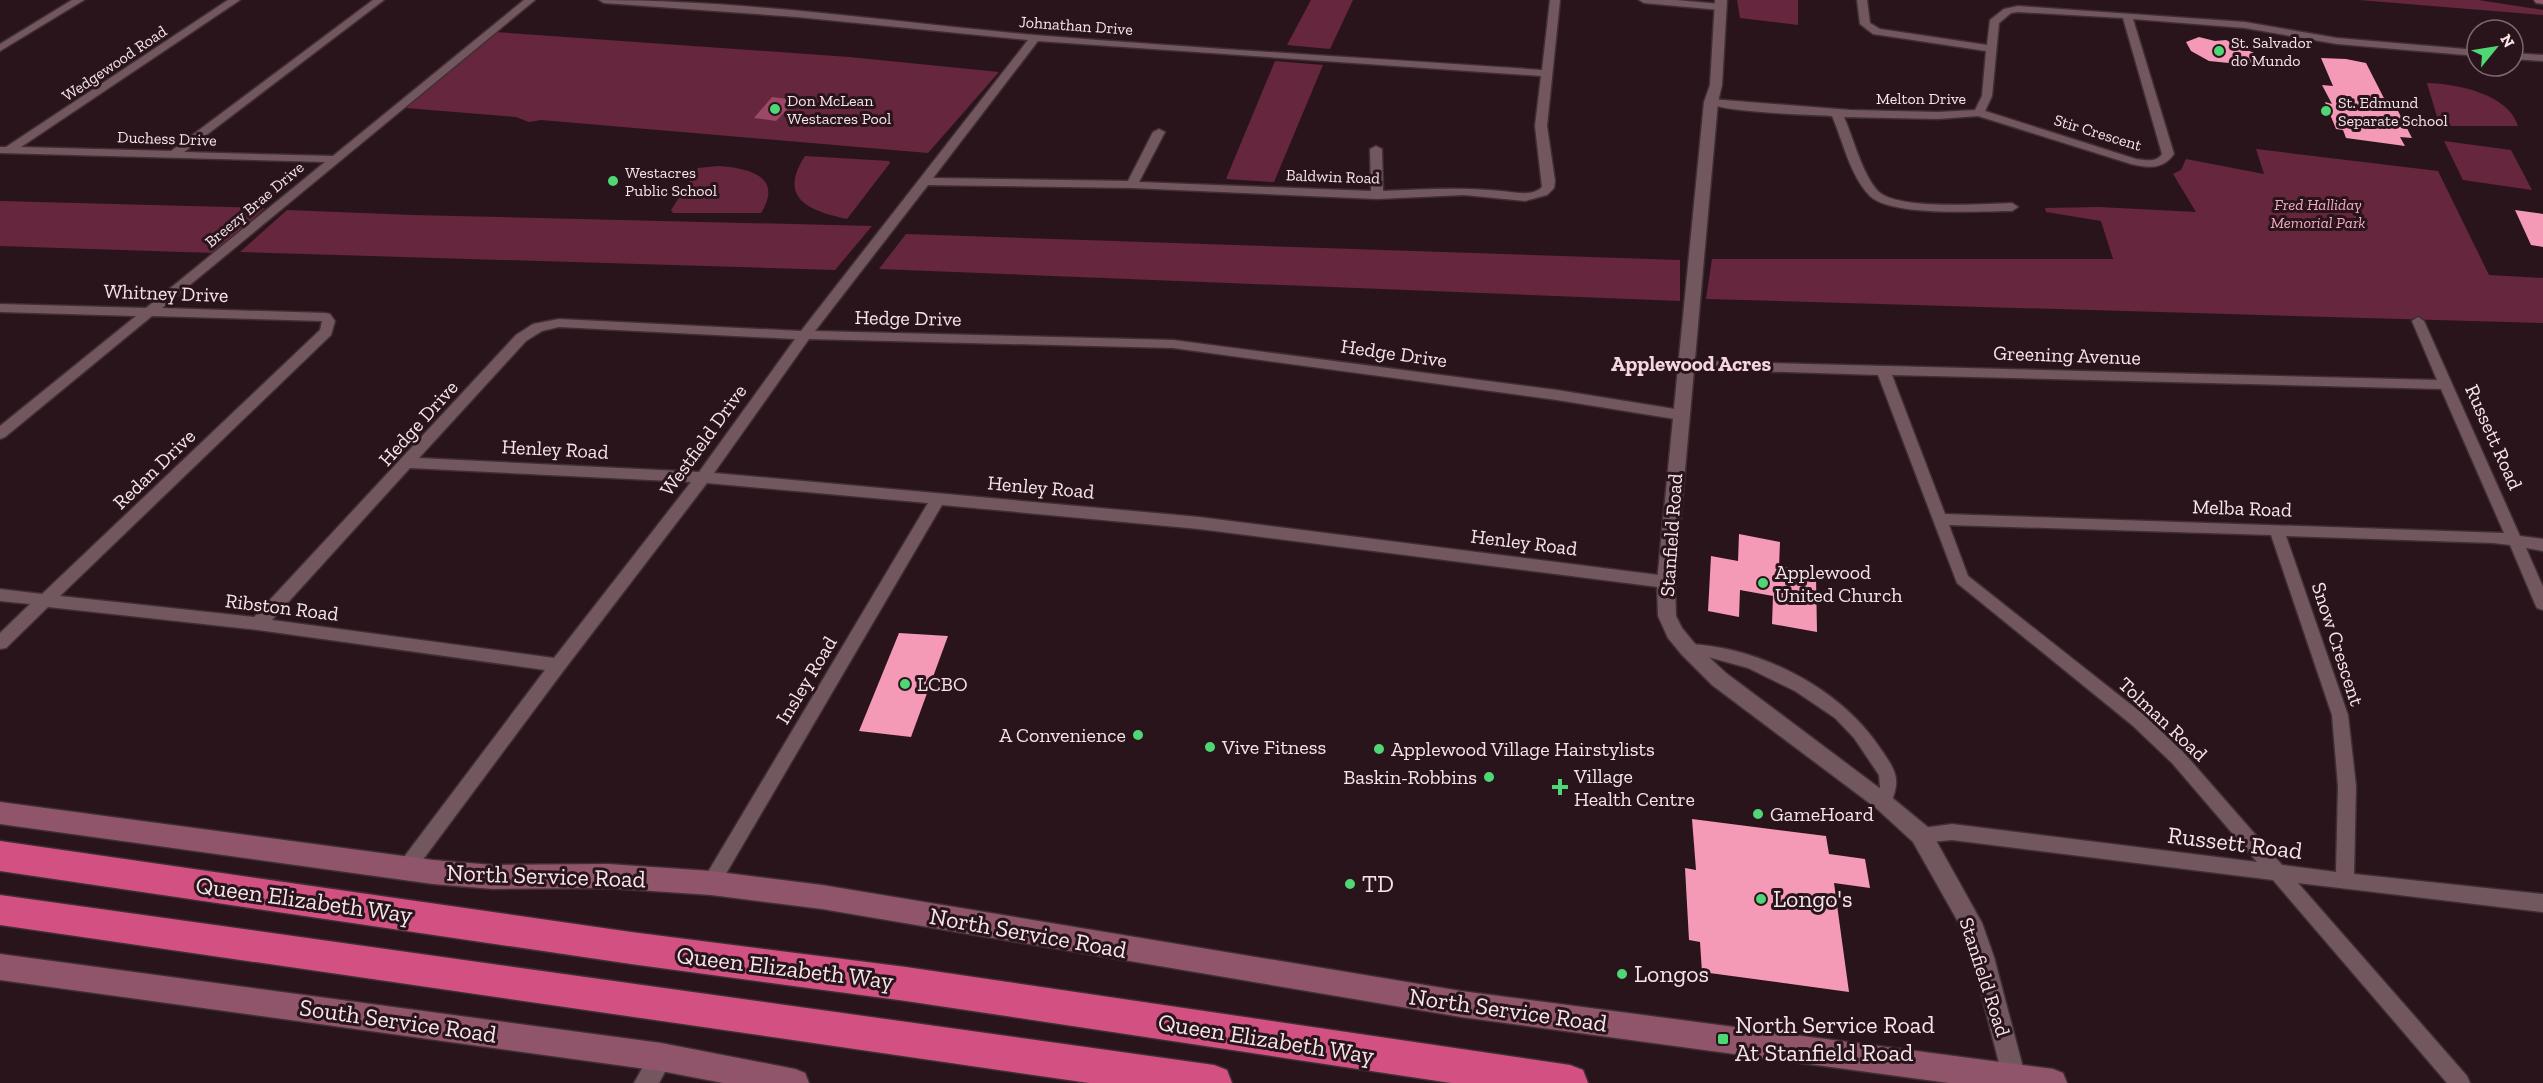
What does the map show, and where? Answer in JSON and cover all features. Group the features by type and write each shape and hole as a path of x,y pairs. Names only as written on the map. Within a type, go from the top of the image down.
{"highway":[{"name":"Queen Elizabeth Way","path":"0,856 608,944 918,985 1570,1083"},
{"path":"0,910 1214,1083"}],"main road":[{"name":"North Service Road","path":"0,813 493,877 608,876 711,883 822,897 1461,1004 2053,1083"},
{"name":"South Service Road","path":"0,967 661,1057 795,1083"}],"street":[{"path":"0,48 79,0"},
{"name":"Wedgewood Road","path":"5,150 236,0"},
{"path":"174,154 379,0"},
{"name":"Breezy Brae Drive","path":"0,434 530,0"},
{"name":"Johnathan Drive","path":"604,0 796,14 1035,38 1546,73"},
{"path":"796,14 810,0"},
{"name":"Baldwin Road","path":"924,181 1132,184 1377,195 1464,191 1525,196 1543,193 1548,188 1549,181 1541,126 1555,0"},
{"path":"1644,0 1721,4"},
{"path":"1862,0 1865,24 1874,31 1991,49"},
{"name":"Stanfield Road","path":"1721,4 1716,85 1711,102 1666,582 1667,616 1674,633 1719,679 1883,802 1921,836 1971,923 1986,969 2014,1079"},
{"name":"Melton Drive","path":"1711,102 1796,112 1837,114 1979,113 1987,96 1994,22 2008,11 2029,9 2245,25 2337,41 2465,52"},
{"name":"Stir Crescent","path":"1979,113 2135,162 2154,164 2163,161 2168,154 2127,15"},
{"name":"Westfield Drive","path":"407,867 558,665 703,477 805,335 1035,38"},
{"path":"2525,57 2543,58"},
{"path":"1837,114 1867,184 1877,197 1897,205 2012,207"},
{"path":"1132,184 1159,132"},
{"path":"1376,149 1377,195"},
{"name":"Duchess Drive","path":"5,150 333,159"},
{"name":"Whitney Drive","path":"0,308 325,317 329,321"},
{"name":"Redan Drive","path":"0,643 326,332 329,321"},
{"name":"Russett Road","path":"2418,321 2543,604"},
{"name":"Hedge Drive","path":"258,624 409,463 521,338 538,327 559,323 805,335 1173,344 1557,395 1681,415"},
{"name":"Greening Avenue","path":"1687,364 2446,385"},
{"name":"Tolman Road","path":"1883,369 1962,579 2138,720 2178,758 2460,1083"},
{"name":"Henley Road","path":"409,463 703,477 1199,523 1666,582"},
{"name":"Insley Road","path":"711,883 938,499"},
{"name":"Melba Road","path":"1939,519 2493,537 2543,545"},
{"name":"Snow Crescent","path":"2277,530 2340,715 2347,786 2345,881"},
{"name":"Ribston Road","path":"0,595 258,624 558,665"},
{"path":"1689,650 1702,650 1739,659 1814,693 1854,726 1890,777 1890,790 1883,802"},
{"name":"Russett Road","path":"1921,836 1952,832 2543,903"},
{"path":"646,1083 661,1057"}],"green space":[{"path":"1311,0 1353,0 1330,49 1287,45"},
{"path":"1737,0 1798,0 1798,25 1740,18"},
{"path":"2359,0 2478,0 2543,10 2543,15"},
{"path":"495,32 849,57 999,72 928,153 541,120 529,122 516,117 406,108"},
{"path":"1275,61 1323,65 1274,182 1226,179"},
{"path":"2427,83 2467,89 2493,99 2504,106 2518,126 2450,126 2438,120"},
{"path":"2444,141 2511,150 2532,190 2463,180"},
{"name":"Fred Halliday Memorial Park","path":"2256,149 2438,171 2489,275 2543,278 2543,323 1706,299 1712,259 2113,259 2101,221 2046,212 2045,208 2099,207 2196,212 2173,174 2181,170 2186,159 2264,174"},
{"path":"805,156 889,161 890,163 847,219 810,207 796,193 797,171"},
{"path":"718,166 751,172 765,182 768,190 767,200 761,213 673,213 671,210 698,168"},
{"path":"0,201 265,208 214,253 0,246"},
{"path":"287,210 872,226 835,270 240,252"},
{"path":"906,234 1680,260 1680,301 879,269"}],"shaded area":[{"name":"Don McLean Westacres Pool","path":"772,97 796,100 776,121 754,118"}],"building":[{"name":"St. Salvador do Mundo","path":"2199,37 2215,41 2226,40 2254,53 2257,61 2249,65 2209,61 2191,51 2186,42"},
{"path":"2321,58 2366,63 2390,110 2398,111 2412,138 2400,137 2405,146 2346,138 2343,130 2336,129 2325,102 2332,104 2322,85 2333,86"},
{"path":"2515,210 2543,214 2543,247 2531,245"},
{"name":"Applewood United Church","path":"1739,534 1780,542 1779,566 1791,568 1791,572 1816,577 1817,632 1772,624 1773,596 1740,590 1739,617 1708,611 1711,556 1738,561"},
{"name":"LCBO","path":"899,633 948,636 911,737 859,731"},
{"name":"Longo's","path":"1692,819 1826,836 1829,854 1865,859 1870,888 1834,883 1849,992 1702,972 1700,942 1689,940 1685,868 1696,870"}],"place":[{"name":"St. Salvador do Mundo","path":"2219,51"},
{"name":"Don McLean Westacres Pool","path":"775,109"},
{"name":"St. Edmund Separate School","path":"2326,111"},
{"name":"Westacres Public School","path":"613,181"},
{"name":"Applewood United Church","path":"1763,583"},
{"name":"LCBO","path":"905,684"},
{"name":"A Convenience","path":"1138,735"},
{"name":"Vive Fitness","path":"1210,747"},
{"name":"Applewood Village Hairstylists","path":"1379,749"},
{"name":"Baskin-Robbins","path":"1489,777"},
{"name":"Village Health Centre","path":"1560,787"},
{"name":"GameHoard","path":"1758,814"},
{"name":"TD","path":"1350,884"},
{"name":"Longo's","path":"1761,899"},
{"name":"Longos","path":"1622,974"},
{"name":"North Service Road At Stanfield Road","path":"1723,1039"}],"district":[{"name":"Applewood Acres","path":"1691,364"}]}
